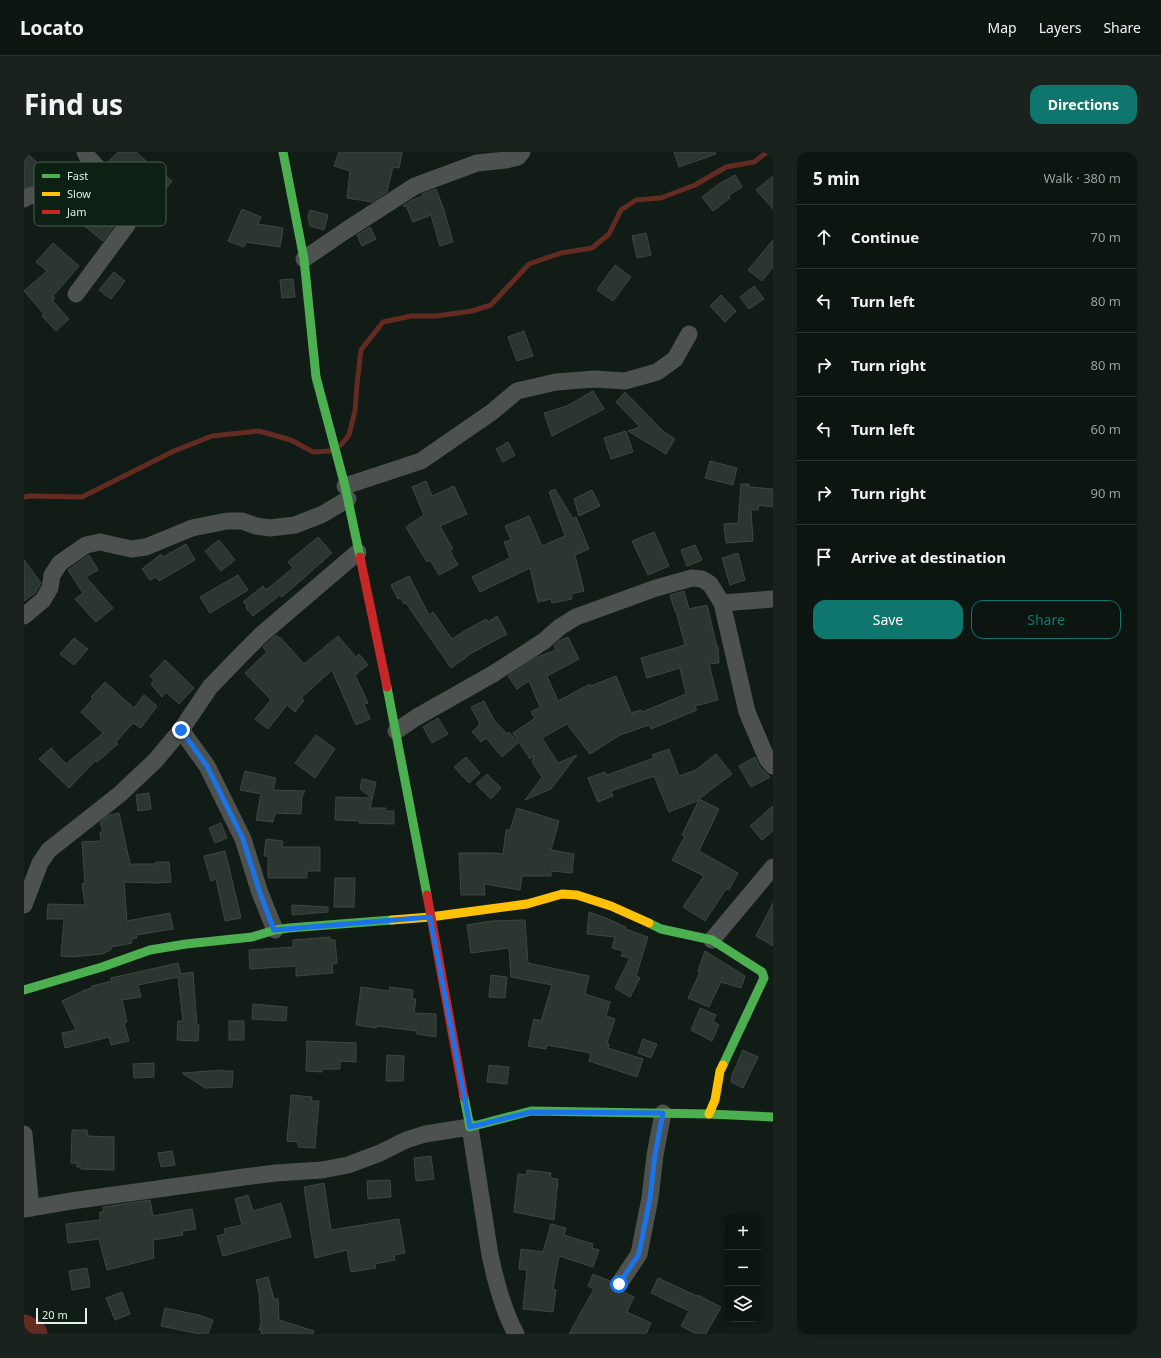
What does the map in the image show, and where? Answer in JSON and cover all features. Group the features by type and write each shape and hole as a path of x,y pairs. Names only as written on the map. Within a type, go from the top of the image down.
{"street":[{"path":"85,152 92,162"},
{"path":"283,152 304,259 316,377 347,492 358,552 396,731 470,1127 493,1268 511,1324 516,1334"},
{"path":"304,259 415,186 477,163 506,160 518,157 522,152"},
{"path":"24,199 26,197 34,196"},
{"path":"76,294 126,226"},
{"path":"24,616 43,600 50,588 52,575 60,563 86,545 100,542 131,549 146,547 192,528 228,520 242,521 256,526 270,528 295,525 323,514 347,492 421,461 492,412 517,391 556,382 595,379 625,381 657,372 675,359 689,334"},
{"path":"24,905 40,863 49,850 130,784 155,761 181,730 210,687 262,634 358,552"},
{"path":"396,731 417,717 493,674 544,641 560,627 576,617 656,588 692,578 702,579 710,584 722,603 746,712 767,759 773,766"},
{"path":"722,603 773,599"},
{"path":"181,730 207,766 243,839 260,893 274,930"},
{"path":"712,940 773,867"},
{"path":"24,990 102,967 150,950 180,944 252,937 274,930 430,917 527,904 562,894 577,895 611,906 662,929 712,940 762,972 764,978 720,1071 714,1100 709,1114"},
{"path":"24,1134 27,1209 244,1177 322,1170 348,1166 380,1153 406,1140 424,1134 470,1127 531,1112 663,1113 773,1117"},
{"path":"619,1284 639,1254 650,1198 655,1155 663,1113"}],"building":[{"path":"24,152 26,152 36,162 34,162 34,185 24,188"},
{"path":"118,152 136,152 147,162 108,162"},
{"path":"339,152 402,152 399,168 393,167 387,192 372,202 347,198 350,171 334,166"},
{"path":"674,152 715,152 716,154 679,167"},
{"path":"735,175 742,187 728,196 730,198 713,211 702,197 719,184"},
{"path":"166,176 172,181 166,189"},
{"path":"773,176 773,209 756,190"},
{"path":"436,189 444,210 453,242 440,246 431,215 413,222 407,208 409,207 403,206 412,200 423,196 422,194"},
{"path":"242,209 261,217 258,224 283,228 280,247 246,242 244,247 228,241"},
{"path":"310,210 328,215 324,230 310,226 308,216"},
{"path":"84,226 114,226 103,241"},
{"path":"370,227 376,239 362,246 357,235"},
{"path":"646,233 651,255 637,258 632,236"},
{"path":"773,240 773,267 762,281 748,270"},
{"path":"53,243 79,266 53,296 55,298 52,300 69,319 56,331 42,316 44,314 24,291 47,271 36,262"},
{"path":"615,265 631,277 613,301 597,290"},
{"path":"114,272 125,281 111,299 99,290"},
{"path":"293,279 295,297 282,298 280,280"},
{"path":"754,286 764,299 749,309 740,297"},
{"path":"721,295 736,311 725,322 710,306"},
{"path":"524,331 533,356 517,361 508,337"},
{"path":"593,391 604,409 552,436 544,413 567,406"},
{"path":"625,392 663,431 675,439 666,454 628,431 640,427 616,402"},
{"path":"626,431 633,452 611,459 604,438"},
{"path":"508,442 515,455 503,462 496,449"},
{"path":"710,461 737,468 733,485 705,478"},
{"path":"426,481 432,496 454,486 467,514 440,526 453,549 450,551 458,565 439,575 430,560 427,562 406,527 424,515 412,487"},
{"path":"741,484 749,484 749,487 773,489 773,507 759,505 758,510 751,510 753,541 726,543 724,524 738,523"},
{"path":"555,489 573,519 576,517 589,549 575,555 584,591 571,594 572,599 552,603 551,599 538,602 530,568 480,592 472,577 510,558 504,542 511,540 505,526 529,516 542,546 565,536 549,492"},
{"path":"592,490 600,506 579,516 574,499"},
{"path":"654,532 669,566 648,575 632,541"},
{"path":"318,537 332,553 282,597 280,595 253,616 243,602 263,586 266,590 293,568 288,562"},
{"path":"219,540 235,560 221,571 205,551"},
{"path":"186,544 195,560 159,581 156,577 150,580 142,569 161,554 163,557"},
{"path":"695,545 702,560 687,566 681,550"},
{"path":"738,553 745,580 730,585 722,558"},
{"path":"89,555 98,570 86,577 113,608 96,622 75,599 83,593 68,570"},
{"path":"24,560 41,583 35,593 24,601"},
{"path":"238,575 248,590 210,613 200,597"},
{"path":"409,576 429,615 433,612 452,639 486,619 488,622 497,616 507,634 468,655 451,668 406,603 404,604 401,598 398,599 391,585"},
{"path":"684,591 689,609 707,605 718,647 719,663 709,664 718,700 695,706 697,710 651,729 649,725 620,735 590,754 567,724 542,738 558,763 577,755 551,789 525,800 542,777 532,762 534,755 530,759 513,733 535,718 531,712 540,707 529,681 517,689 508,676 537,657 556,650 554,646 559,641 568,637 579,659 547,676 558,701 590,684 591,686 616,676 631,713 641,710 642,712 686,694 680,668 647,678 641,658 685,645 670,595"},
{"path":"276,635 279,638 280,637 304,664 338,636 356,657 359,654 368,665 355,675 368,703 364,704 370,719 356,725 332,670 301,698 304,700 295,712 287,705 268,729 255,719 271,700 245,673 267,652 263,647"},
{"path":"74,638 88,649 74,665 60,654"},
{"path":"165,660 194,688 179,704 166,692 162,697 151,684 154,680 150,676"},
{"path":"105,682 134,708 144,695 157,706 141,728 133,723 116,742 118,744 97,762 95,761 69,788 39,759 51,748 66,764 103,733 81,712 93,699 91,697"},
{"path":"484,701 494,720 507,734 509,732 518,743 502,757 486,738 481,742 472,732 480,724 471,707"},
{"path":"438,718 448,734 432,743 423,727"},
{"path":"316,735 335,749 315,778 295,763"},
{"path":"669,749 679,776 696,770 716,754 732,774 699,799 719,809 699,851 738,873 729,890 726,889 705,921 683,907 704,876 672,860 685,836 682,835 699,800 669,812 654,776 611,791 613,796 598,802 588,778 605,772 607,775 654,758 652,755"},
{"path":"466,757 480,773 469,783 454,767"},
{"path":"755,757 759,766 770,777 751,787 739,766"},
{"path":"245,771 276,778 273,790 305,791 302,796 301,814 275,813 273,822 256,820 261,794 240,790"},
{"path":"487,774 501,788 491,799 476,784"},
{"path":"362,779 376,782 370,808 386,808 385,811 394,811 394,824 359,823 360,821 335,820 336,797 372,798 360,789"},
{"path":"149,793 151,809 138,811 136,795"},
{"path":"773,806 773,831 762,840 750,826"},
{"path":"517,808 559,821 551,850 574,854 572,873 551,871 551,876 522,876 520,890 484,884 485,895 461,895 459,853 503,854 506,830 510,830"},
{"path":"119,813 130,864 156,864 156,862 169,862 171,882 124,882 127,921 170,913 173,929 136,935 137,938 131,939 132,943 111,947 111,950 102,954 72,957 61,956 64,919 47,919 48,904 85,905 82,884 85,883 82,842 101,841 100,832 103,832 100,822 109,815"},
{"path":"221,823 227,838 215,843 209,828"},
{"path":"266,839 283,841 282,847 320,847 320,871 307,871 307,878 268,878 268,856 264,856"},
{"path":"225,851 241,918 225,921 216,879 211,881 204,856"},
{"path":"335,878 355,878 354,907 334,907"},
{"path":"773,903 773,946 756,936"},
{"path":"292,905 328,907 328,912 292,915"},
{"path":"589,912 626,927 625,929 648,937 636,976 640,978 630,997 615,988 630,958 621,956 623,951 612,948 615,937 587,934"},
{"path":"525,920 528,963 589,976 585,994 610,1002 606,1016 615,1019 607,1043 609,1044 608,1048 643,1059 637,1077 589,1061 591,1053 547,1045 546,1049 528,1046 534,1019 541,1021 552,985 511,977 509,948 471,953 467,925 491,921"},
{"path":"330,937 330,940 335,940 337,963 332,964 333,973 296,976 296,966 250,969 249,950 293,947 293,940"},
{"path":"705,951 745,976 741,988 721,982 709,1007 688,998 700,972 698,971"},
{"path":"178,963 181,974 193,972 197,1025 199,1025 198,1041 177,1040 178,1021 183,1021 178,977 138,985 141,997 122,1000 127,1022 124,1023 129,1041 111,1045 109,1037 65,1048 62,1033 76,1030 62,1001 92,988 92,986 112,981 111,978"},
{"path":"491,975 507,977 505,998 489,997"},
{"path":"361,987 389,991 390,987 413,990 412,999 416,999 414,1013 436,1014 436,1037 417,1034 417,1031 356,1025"},
{"path":"253,1004 287,1007 286,1021 252,1019"},
{"path":"700,1008 716,1015 713,1021 719,1025 712,1041 691,1030"},
{"path":"229,1021 244,1021 244,1040 229,1040"},
{"path":"643,1039 657,1044 651,1058 638,1053"},
{"path":"307,1041 356,1043 356,1062 340,1061 340,1069 322,1069 322,1072 306,1071"},
{"path":"743,1050 758,1057 743,1088 731,1082 732,1075"},
{"path":"387,1055 404,1056 403,1081 386,1081"},
{"path":"154,1063 154,1077 134,1078 133,1064"},
{"path":"489,1065 509,1067 507,1084 487,1082"},
{"path":"224,1070 233,1071 232,1087 205,1088 182,1073"},
{"path":"291,1095 312,1097 311,1101 319,1101 315,1148 298,1147 298,1142 287,1141"},
{"path":"72,1130 87,1130 88,1136 114,1137 114,1170 81,1169 81,1167 77,1167 77,1163 71,1163"},
{"path":"172,1151 175,1165 161,1167 158,1153"},
{"path":"431,1156 434,1179 416,1181 414,1158"},
{"path":"527,1170 551,1173 550,1178 558,1179 554,1220 514,1212 518,1174 526,1175"},
{"path":"390,1180 391,1197 368,1199 367,1181"},
{"path":"324,1183 331,1230 399,1219 405,1253 394,1255 395,1260 375,1264 376,1268 351,1272 347,1250 315,1258 304,1187"},
{"path":"248,1195 253,1211 281,1203 291,1237 223,1256 217,1236 225,1234 224,1229 242,1225 235,1199"},
{"path":"150,1200 153,1216 192,1209 196,1229 182,1231 183,1235 153,1240 154,1258 107,1270 99,1239 68,1243 66,1224 100,1220 100,1212 103,1212 103,1207"},
{"path":"551,1224 566,1228 564,1235 593,1244 592,1248 599,1250 593,1267 559,1256 553,1289 556,1290 553,1312 523,1309 527,1270 519,1269 521,1249 543,1252"},
{"path":"87,1268 90,1287 72,1290 69,1271"},
{"path":"593,1274 610,1281 610,1288 614,1292 619,1294 624,1292 634,1297 627,1312 651,1323 646,1334 569,1334 594,1289 588,1286"},
{"path":"268,1277 274,1299 278,1299 279,1320 314,1331 313,1334 261,1334 262,1330 259,1330 261,1323 259,1292 256,1280"},
{"path":"658,1278 697,1296 698,1295 721,1307 706,1334 696,1334 681,1326 689,1311 651,1293"},
{"path":"122,1292 130,1314 115,1320 106,1298"},
{"path":"165,1308 199,1315 213,1320 208,1334 199,1334 161,1326"}],"waterway":[{"path":"341,445 349,435 355,411 361,350 383,322 411,316 436,316 472,311 491,305 529,264 561,253 592,248 609,234 621,210 636,200 661,198 695,185 726,167 754,162 767,152"},
{"path":"24,497 82,497 174,451 212,436 259,431 291,440 313,452 330,451"},
{"path":"24,1330 32,1334"}],"traffic: fast":[{"path":"283,152 304,259 316,377 345,486 360,557"},
{"path":"387,687 427,895"},
{"path":"24,990 102,967 150,950 186,944 252,937 275,930 289,928 392,920"},
{"path":"649,923 661,929 712,940 762,972 764,978 723,1065"},
{"path":"464,1097 470,1127 531,1111 709,1114 773,1117"}],"traffic: slow":[{"path":"392,920 430,917 527,904 562,894 577,895 611,906 649,923"},
{"path":"709,1114 715,1100 720,1071 723,1065"}],"traffic: jam":[{"path":"360,557 387,687"},
{"path":"427,895 464,1097"}],"route":[{"path":"181,730 207,766 243,839 260,893 274,930 430,917 470,1127 531,1112 663,1113 655,1155 650,1198 639,1254 619,1284"}]}
